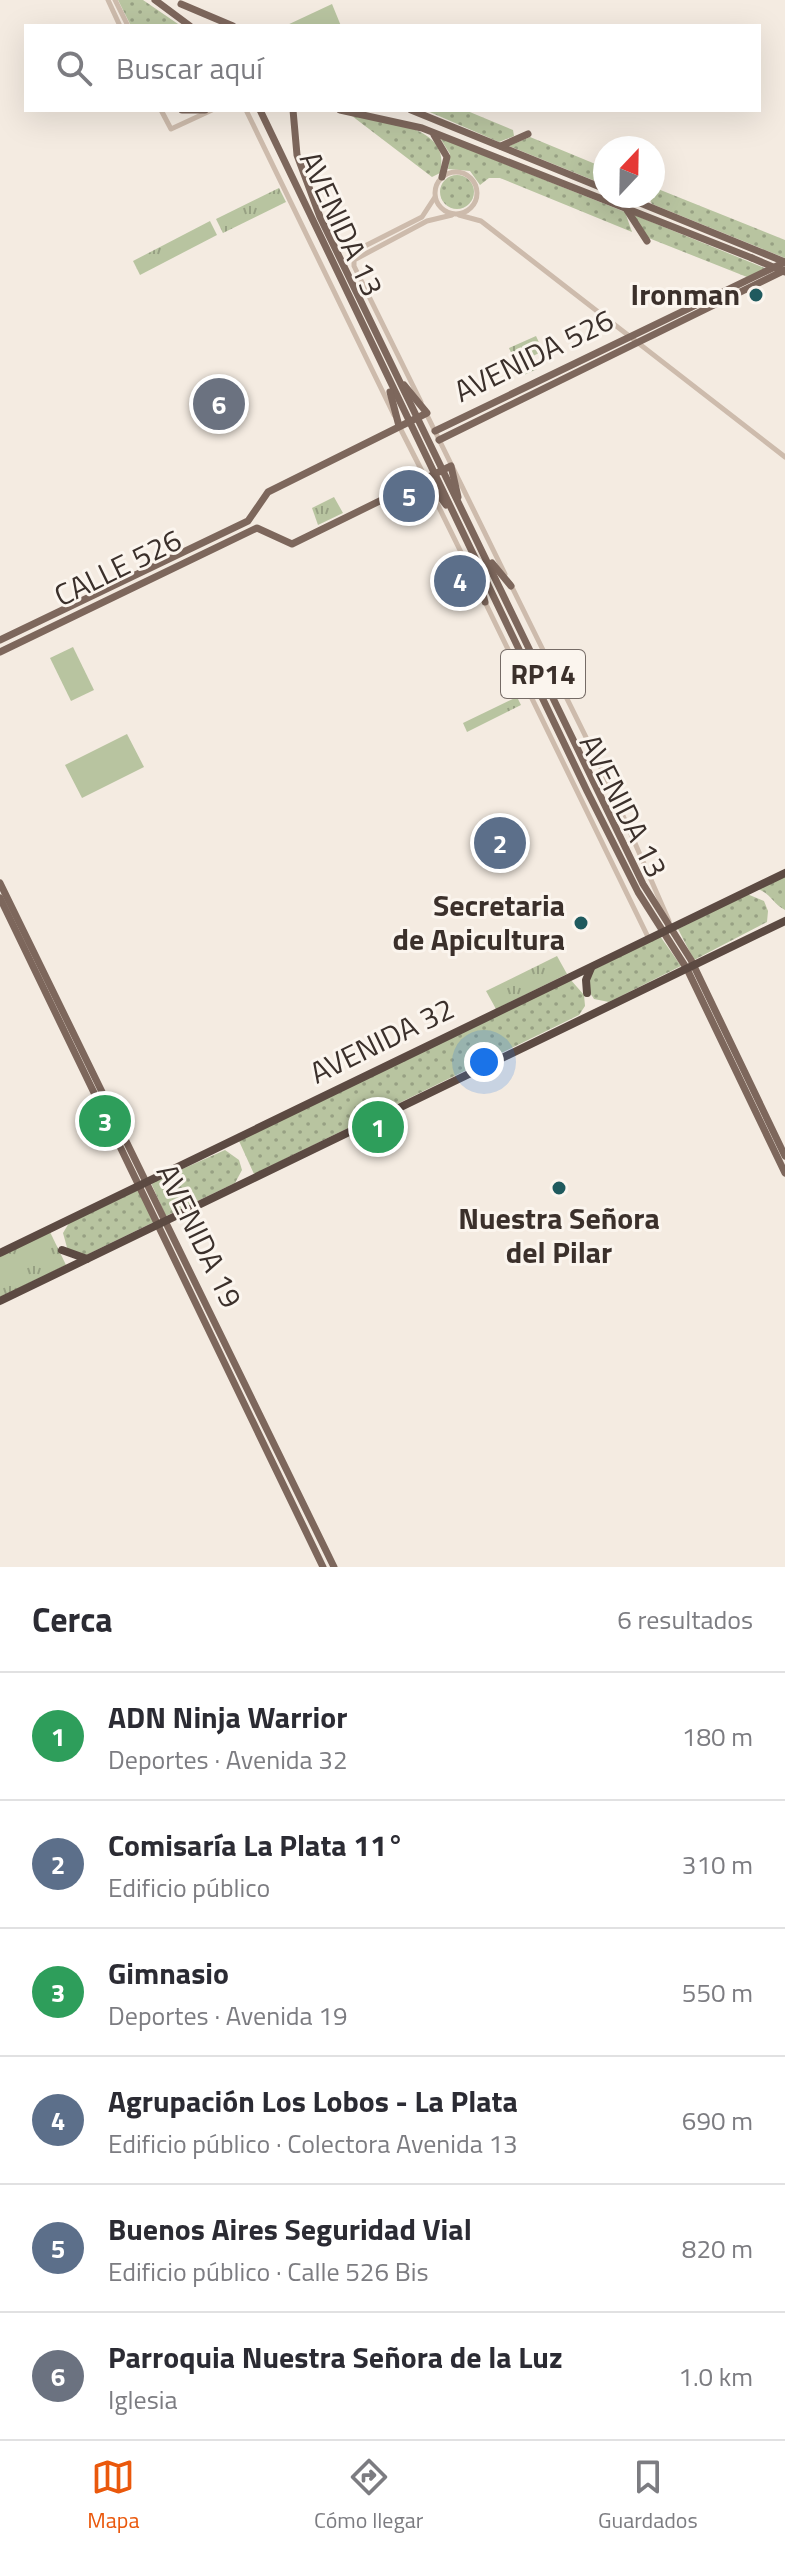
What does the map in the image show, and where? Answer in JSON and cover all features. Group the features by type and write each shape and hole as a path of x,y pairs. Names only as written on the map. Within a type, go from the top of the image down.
{"highway":[{"name":"AVENIDA 32","path":"0,1253 785,873"},
{"path":"0,1301 785,921"},
{"path":"587,993 586,980 592,967"},
{"path":"62,1250 87,1259"}],"main road":[{"path":"155,0 187,24"},
{"path":"177,2 216,24"},
{"path":"177,2 228,24"},
{"name":"AVENIDA 13","path":"261,112 389,372 417,418 438,472"},
{"name":"AVENIDA 13","path":"293,112 301,172 409,422 482,551 643,884 690,967 785,1156"},
{"path":"349,112 422,128 593,195"},
{"path":"416,112 593,184"},
{"path":"422,128 438,138 446,152 442,177"},
{"path":"500,146 528,134"},
{"path":"626,208 647,241"},
{"path":"626,208 785,271"},
{"path":"653,208 785,262"},
{"name":"AVENIDA 526","path":"439,440 785,262"},
{"name":"AVENIDA 526","path":"435,431 785,271"},
{"path":"389,372 427,413 399,426 389,372"},
{"name":"CALLE 526","path":"0,640 252,518 268,492 399,426"},
{"path":"451,466 459,515 426,478 451,466"},
{"name":"CALLE 526","path":"0,652 257,528 292,544 426,478"},
{"name":"AVENIDA 13","path":"459,515 473,557 587,791 638,892 667,930"},
{"path":"482,551 511,586"},
{"path":"473,557 485,602"},
{"name":"AVENIDA 19","path":"0,883 323,1567"},
{"name":"AVENIDA 19","path":"0,898 143,1185"},
{"name":"AVENIDA 13","path":"690,967 785,1173"},
{"name":"AVENIDA 19","path":"161,1223 334,1567"}],"street":[{"path":"108,0 119,24"},
{"path":"115,0 127,24"},
{"path":"162,112 171,129 208,112"},
{"path":"247,112 649,939"},
{"path":"320,217 342,244 359,249 422,217 435,197 442,177 457,172 472,179 478,194 476,203 481,221"},
{"path":"435,197 441,209 481,221 785,457"},
{"path":"476,203 456,215 427,221 354,260 354,266 610,786 667,930"}],"green space":[{"path":"118,0 143,0 178,24 130,24"},
{"path":"332,4 340,24 289,24"},
{"path":"430,112 470,112 513,130 514,136 499,142"},
{"path":"352,116 397,124 426,135 436,145 441,157 440,173 432,177"},
{"path":"530,137 593,163 593,180 509,146"},
{"path":"440,138 593,199 593,208 615,208 625,212 632,232 500,178 489,178 480,185 470,171 448,169 450,154"},
{"path":"457,175 469,180 474,192 469,204 457,209 445,204 440,192 445,180"},
{"path":"279,188 286,202 223,233 216,219"},
{"path":"665,192 785,240 785,258 662,208 665,208"},
{"path":"632,214 767,269 747,277 641,235"},
{"path":"210,221 217,235 140,275 133,261"},
{"path":"536,336 543,351 531,357 537,369 522,376 509,348"},
{"path":"334,497 343,513 318,525 312,508"},
{"path":"73,647 94,690 71,701 50,658"},
{"path":"517,697 521,705 467,732 463,723"},
{"path":"127,734 144,767 82,798 65,765"},
{"path":"785,876 785,910 758,889"},
{"path":"747,894 764,901 768,911 767,922 694,960 678,929"},
{"path":"660,936 681,966 609,1002 594,999 587,988 593,970"},
{"path":"557,956 567,974 496,1009 486,991"},
{"path":"570,979 584,995 585,1006 579,1015 254,1174 239,1141"},
{"path":"225,1150 239,1160 242,1170 235,1183 166,1216 151,1183"},
{"path":"138,1190 154,1222 84,1256 68,1251 63,1233 69,1223"},
{"path":"50,1232 66,1265 0,1297 0,1256"}],"place":[{"name":"Ironman","path":"756,295"},
{"name":"Parroquia Nuestra Señora de la Luz","path":"219,404"},
{"name":"Buenos Aires Seguridad Vial","path":"409,496"},
{"name":"Agrupación Los Lobos - La Plata","path":"460,581"},
{"name":"Comisaría La Plata 11°","path":"500,843"},
{"name":"Secretaria de Apicultura","path":"581,923"},
{"name":"Gimnasio","path":"105,1121"},
{"name":"ADN Ninja Warrior","path":"378,1127"},
{"name":"Nuestra Señora del Pilar","path":"559,1188"}]}
